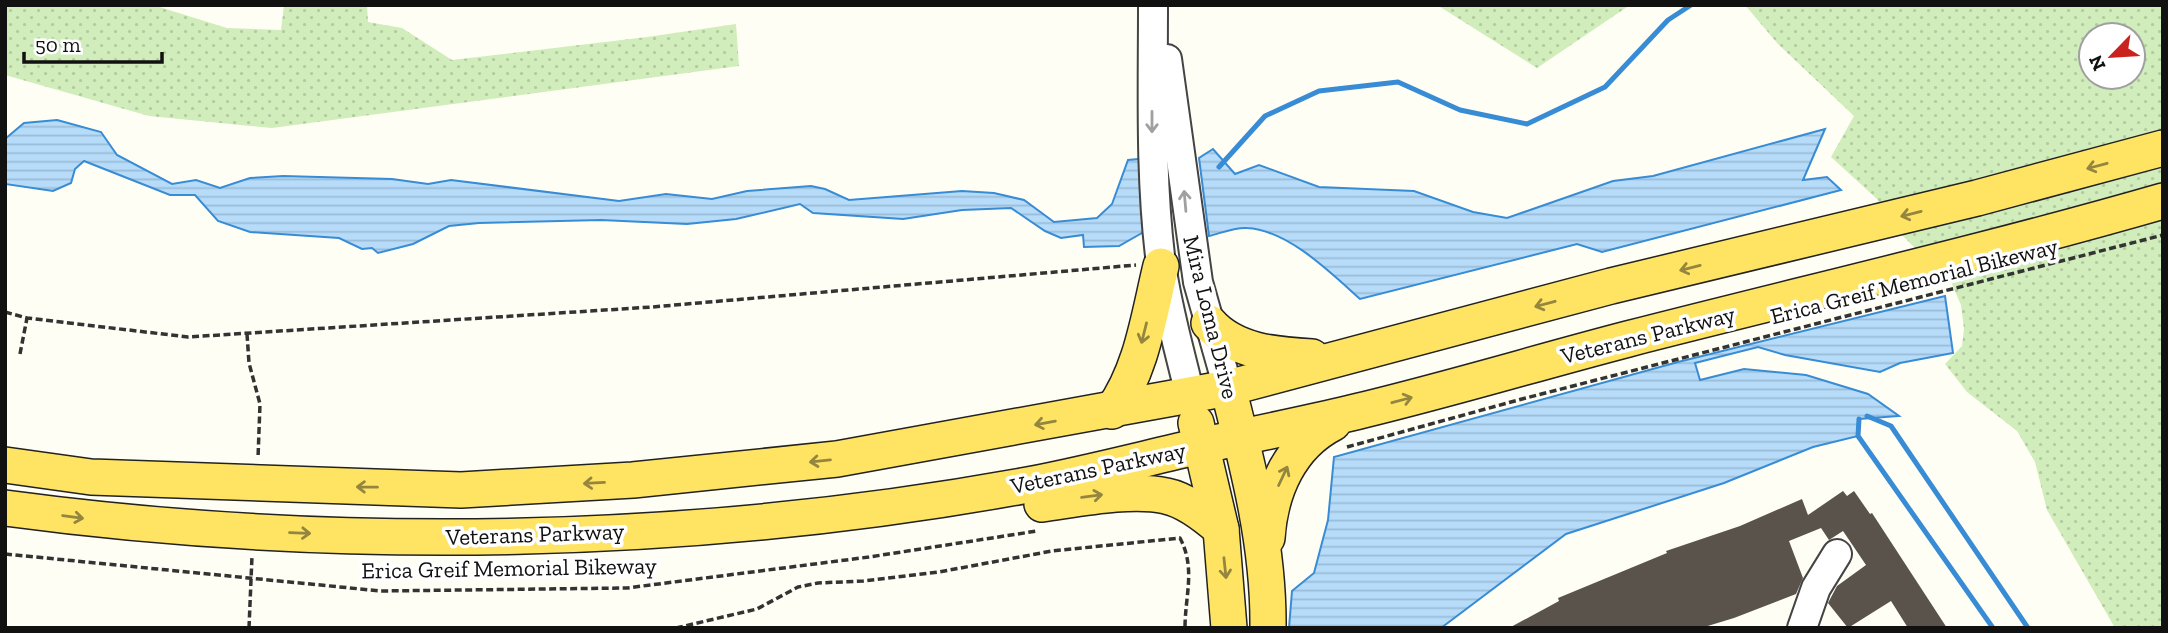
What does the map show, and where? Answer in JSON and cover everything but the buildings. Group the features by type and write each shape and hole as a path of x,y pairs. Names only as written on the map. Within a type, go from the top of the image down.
{"main road":[{"name":"Veterans Parkway","path":"5,465 91,477 461,490 633,480 837,459 1228,388 1611,286 1977,198 2163,148"},
{"name":"Veterans Parkway","path":"5,508 94,520 287,533 468,538 637,531 845,512 1028,485 1352,413 1629,338 2015,243 2163,201"},
{"path":"1112,411 1126,392 1135,370 1154,257"},
{"path":"1209,323 1227,341 1278,355 1333,359"},
{"name":"Mira Loma Drive","path":"1228,388 1241,438 1265,566 1268,618"},
{"name":"Mira Loma Drive","path":"1190,395 1221,529 1228,617"},
{"path":"1265,566 1268,519 1280,481 1297,449 1315,432 1352,413"},
{"path":"637,531 692,545 750,542 906,526 1101,495 1166,496 1204,515 1221,529"}],"street":[{"name":"Mira Loma Drive","path":"1154,5 1154,257 1190,395"},
{"name":"Mira Loma Drive","path":"1154,5 1168,66 1190,241 1209,323 1228,388"},
{"path":"1802,628 1816,588 1837,554"}],"path":[{"name":"Erica Greif Memorial Bikeway","path":"1334,451 1522,399 2163,235"},
{"path":"5,312 27,318 200,336 652,307 1154,257"},
{"path":"20,354 27,318"},
{"name":"Erica Greif Memorial Bikeway","path":"5,554 381,591 627,588 936,548 1042,530"},
{"path":"676,628 757,608 798,587 818,583 863,582 939,572 1052,551 1181,538 1188,552 1191,582 1185,628"},
{"path":"248,610 249,628"}],"green space":[{"path":"5,5 153,5 227,28 281,30 284,5 367,5 368,22 402,28 452,60 736,24 739,66 272,128 149,116 5,75"},
{"path":"1437,5 1630,5 1537,68"},
{"path":"1745,5 2163,5 2163,628 2115,628 2047,510 2035,462 2017,431 1967,392 1945,364 1962,346 1964,329 1961,305 1948,275 1894,227 1877,199 1831,157 1854,116 1777,43"}],"water":[{"path":"57,120 101,132 117,155 172,184 196,180 220,188 250,178 283,176 392,179 428,184 451,180 619,201 666,194 712,199 747,191 811,186 849,200 962,191 994,193 1024,200 1054,222 1097,218 1112,204 1128,160 1159,157 1168,242 1142,233 1119,246 1084,247 1083,235 1061,238 1045,231 1011,208 962,210 903,219 813,213 800,204 736,219 687,224 601,220 449,226 413,244 378,253 372,248 362,249 339,238 250,232 218,221 195,195 170,195 84,161 75,169 71,183 53,191 5,184 5,139 24,123"},
{"path":"1825,129 1803,180 1827,177 1841,190 1602,252 1577,244 1360,299 1308,254 1278,236 1242,228 1209,236 1199,158 1213,149 1235,174 1259,165 1319,187 1414,191 1473,212 1507,218 1613,181 1653,176"},
{"path":"1945,296 1953,353 1900,363 1880,372 1785,355 1758,347 1695,363 1700,380 1744,369 1806,375 1868,394 1899,416 1859,419 1858,436 1813,447 1724,483 1566,534 1441,628 1289,628 1292,591 1314,573 1328,520 1334,457 1678,362"}],"waterway":[{"path":"1219,167 1265,116 1319,91 1398,82 1460,110 1527,124 1605,87 1668,20 1691,5"},
{"path":"1867,416 1891,426 2028,628"},
{"path":"1859,419 1858,436 1993,628"}]}
